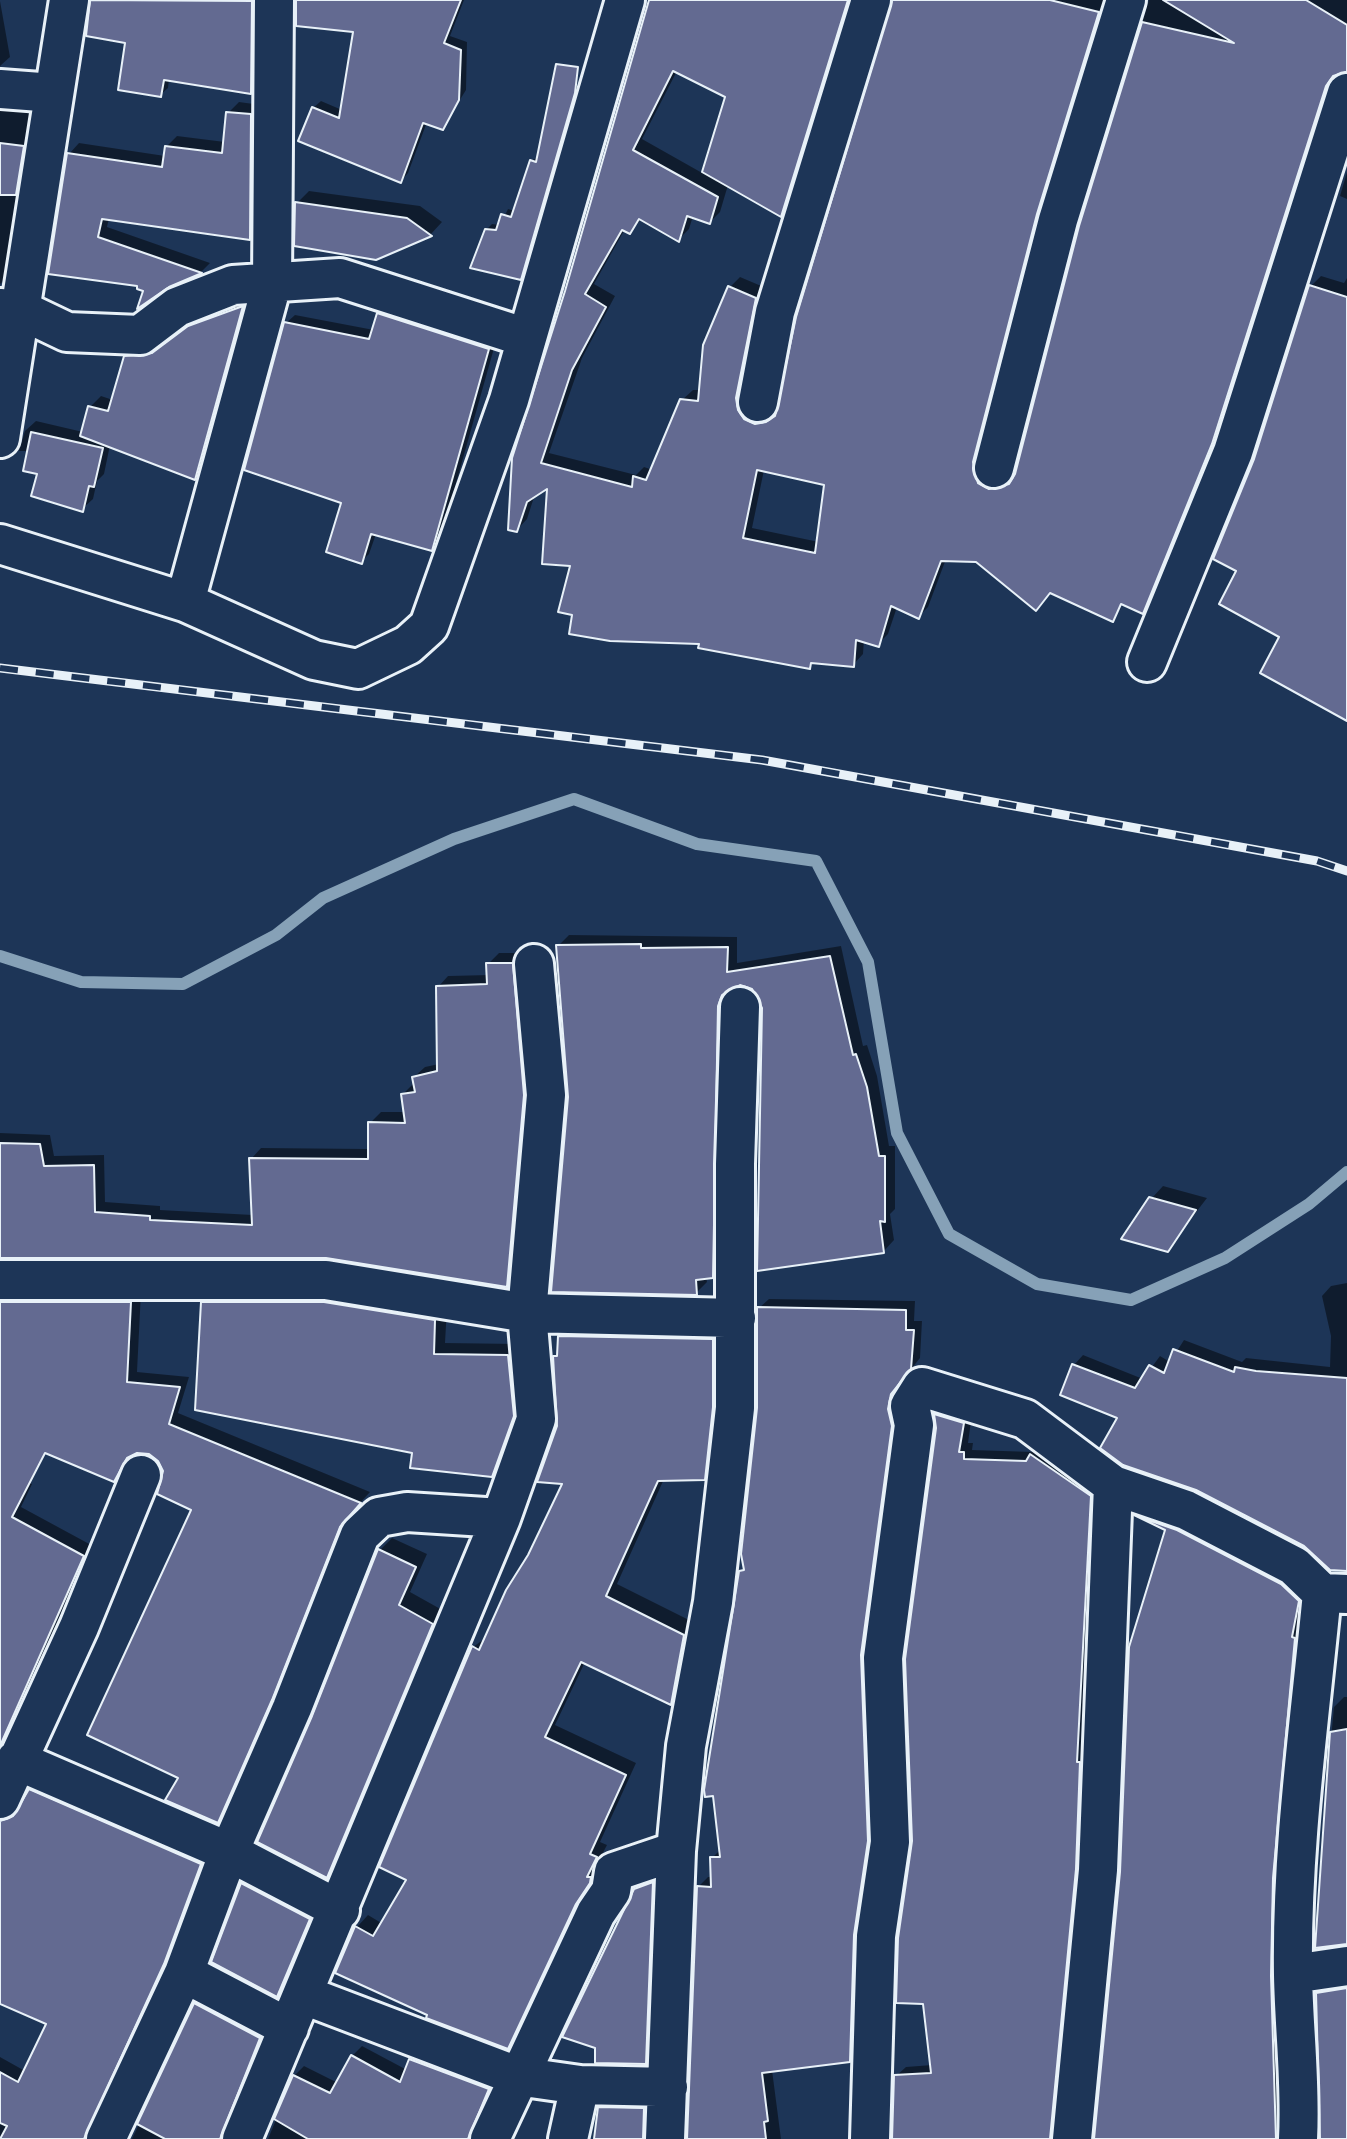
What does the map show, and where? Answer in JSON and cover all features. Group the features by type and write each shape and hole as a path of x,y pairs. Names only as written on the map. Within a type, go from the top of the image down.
{"street":[{"path":"0,438 10,309 54,93 69,0"},
{"path":"185,602 272,284 274,0"},
{"path":"0,544 185,602 314,660 358,669 408,645 429,626 509,400 625,0"},
{"path":"758,402 775,312 871,0"},
{"path":"994,468 1058,220 1126,0"},
{"path":"0,89 54,93"},
{"path":"1147,662 1233,452 1347,93"},
{"path":"10,309 67,332 140,335 177,307 233,285 340,278 527,338"},
{"path":"242,2139 501,1518 536,1419 527,1313 546,1095 534,964"},
{"path":"665,2139 676,1851 686,1746 713,1602 735,1408 735,1164 740,1007"},
{"path":"0,1280 326,1280 527,1313 736,1318"},
{"path":"870,2139 876,1936 890,1842 883,1658 914,1425 910,1406 922,1387 1025,1419 1113,1485 1186,1510 1294,1566 1334,1594 1301,1810 1293,1974 1300,2087 1298,2139"},
{"path":"0,1799 79,1627 141,1475"},
{"path":"1072,2139 1098,1870 1113,1485"},
{"path":"106,2139 184,1973 229,1852 292,1708 360,1535 379,1517 407,1512 501,1518"},
{"path":"16,1760 229,1852 340,1910"},
{"path":"490,2139 596,1913 611,1891 614,1872 676,1851"},
{"path":"1293,1974 1347,1966"},
{"path":"184,1973 297,2012 517,2076 580,2085 668,2087"},
{"path":"568,2139 580,2085"}],"building":[{"path":"90,0 252,1 251,94 164,80 161,97 118,90 125,43 86,36"},
{"path":"296,0 461,0 444,43 461,50 459,100 443,130 423,123 401,183 298,141 312,107 339,118 353,32 296,26"},
{"path":"649,0 848,0 781,217 702,172 725,97 673,71 633,150 718,197 710,224 687,216 679,242 639,219 630,234 622,230 585,294 606,307 572,370 541,463 632,487 633,476 646,480 680,399 698,401 703,345 728,286 756,298 736,398 738,410 744,419 755,424 775,416 796,317 892,0 1050,0 1099,12 1037,214 973,462 978,483 989,489 1009,484 1015,474 1079,226 1142,22 1234,43 1163,0 1306,0 1347,25 1347,72 1333,76 1326,86 1212,444 1143,614 1121,604 1113,622 1050,593 1036,611 976,562 941,561 919,619 891,606 879,647 856,640 854,667 811,663 810,669 698,648 699,644 610,641 569,634 572,615 558,612 570,566 542,564 547,489 527,502 517,532 508,530 512,458 565,291","holes":["757,470 824,485 815,553 743,538"]},
{"path":"556,64 578,67 575,93 521,280 470,268 485,229 496,230 501,214 511,217 530,160 536,162"},
{"path":"226,112 251,114 250,240 102,219 98,237 202,273 169,287 137,309 143,291 137,286 48,274 67,153 162,167 165,146 222,153"},
{"path":"0,143 24,146 16,195 0,195"},
{"path":"295,202 407,218 432,236 376,260 294,246"},
{"path":"1309,285 1347,297 1347,721 1260,673 1279,637 1219,604 1236,571 1213,559 1254,459"},
{"path":"243,306 195,480 80,436 88,406 108,411 124,356 152,353 188,326"},
{"path":"377,313 489,349 432,551 371,534 362,564 326,552 341,503 244,470 284,322 369,339"},
{"path":"31,432 103,448 94,487 89,486 83,512 31,496 37,474 23,471"},
{"path":"641,944 641,948 728,947 727,972 830,956 853,1055 856,1054 867,1087 879,1156 885,1156 885,1222 880,1221 884,1253 757,1271 762,1008 752,989 740,985 722,995 718,1006 713,1278 696,1280 697,1295 551,1292 568,1097 556,945"},
{"path":"486,963 513,963 524,1095 507,1287 326,1258 0,1258 0,1143 40,1144 44,1166 94,1165 95,1212 150,1216 150,1220 252,1225 249,1158 368,1159 368,1122 405,1123 401,1094 415,1092 412,1077 437,1071 436,986 487,984"},
{"path":"1149,1197 1196,1210 1168,1252 1121,1239"},
{"path":"0,1302 131,1302 127,1382 180,1387 169,1424 361,1503 340,1527 272,1700 218,1823 165,1800 178,1778 87,1735 191,1510 157,1494 163,1471 158,1461 149,1454 137,1453 127,1458 114,1482 45,1453 12,1517 84,1556 0,1746"},
{"path":"201,1302 324,1302 435,1320 434,1354 508,1355 514,1416 492,1477 410,1468 412,1453 195,1410"},
{"path":"757,1307 906,1310 906,1330 914,1330 911,1369 891,1394 888,1409 892,1426 861,1655 868,1841 854,1935 850,2062 762,2073 768,2121 764,2122 766,2139 687,2139 697,1886 711,1887 710,1857 720,1857 713,1796 705,1797 704,1790 739,1571 744,1570 741,1554 757,1408"},
{"path":"558,1336 713,1339 713,1407 705,1480 658,1481 606,1596 684,1635 671,1705 581,1662 545,1737 626,1775 590,1854 597,1857 587,1877 591,1877 590,1883 576,1904 508,2049 426,2018 427,2015 335,1973 355,1926 373,1936 406,1880 379,1867 472,1646 479,1650 506,1590 528,1555 562,1484 537,1482 557,1426 553,1356 557,1356"},
{"path":"1173,1349 1234,1372 1235,1367 1347,1378 1347,1571 1330,1570 1304,1546 1196,1490 1123,1465 1100,1448 1117,1418 1060,1395 1072,1364 1135,1388 1149,1365 1164,1373"},
{"path":"934,1414 964,1423 959,1452 964,1452 964,1459 1026,1461 1030,1454 1091,1496 1077,1762 1080,1762 1076,1869 1050,2139 892,2139 894,2075 931,2073 923,2004 896,2003 898,1938 912,1841 905,1659 936,1428"},
{"path":"1134,1515 1177,1530 1281,1584 1299,1601 1292,1637 1295,1638 1273,1878 1271,1976 1276,2139 1094,2139 1120,1872 1129,1647 1165,1530"},
{"path":"378,1549 416,1567 399,1605 433,1624 327,1878 257,1842 312,1716"},
{"path":"1347,1729 1347,1944 1315,1948 1330,1732"},
{"path":"29,1789 201,1864 164,1964 84,2139 0,2139 7,2126 0,2123 0,2072 18,2082 46,2024 0,2004 0,1821 13,1816"},
{"path":"653,1882 646,2064 595,2063 595,2048 562,2037 634,1889"},
{"path":"241,1883 310,1919 277,1997 211,1962"},
{"path":"1347,1988 1347,2139 1320,2139 1316,1993"},
{"path":"194,2003 260,2038 220,2139 165,2139 137,2124"},
{"path":"351,2055 400,2082 409,2059 489,2089 468,2139 308,2139 274,2119 293,2075 330,2093"},
{"path":"598,2107 644,2108 643,2139 594,2139"}],"waterway":[{"path":"0,956 81,982 183,984 276,935 323,898 454,839 574,799 697,844 816,861 868,962 897,1133 949,1234 1037,1284 1131,1300 1225,1258 1309,1204 1347,1172"}],"railway":[{"path":"0,668 762,760 1317,861 1347,871"}]}
